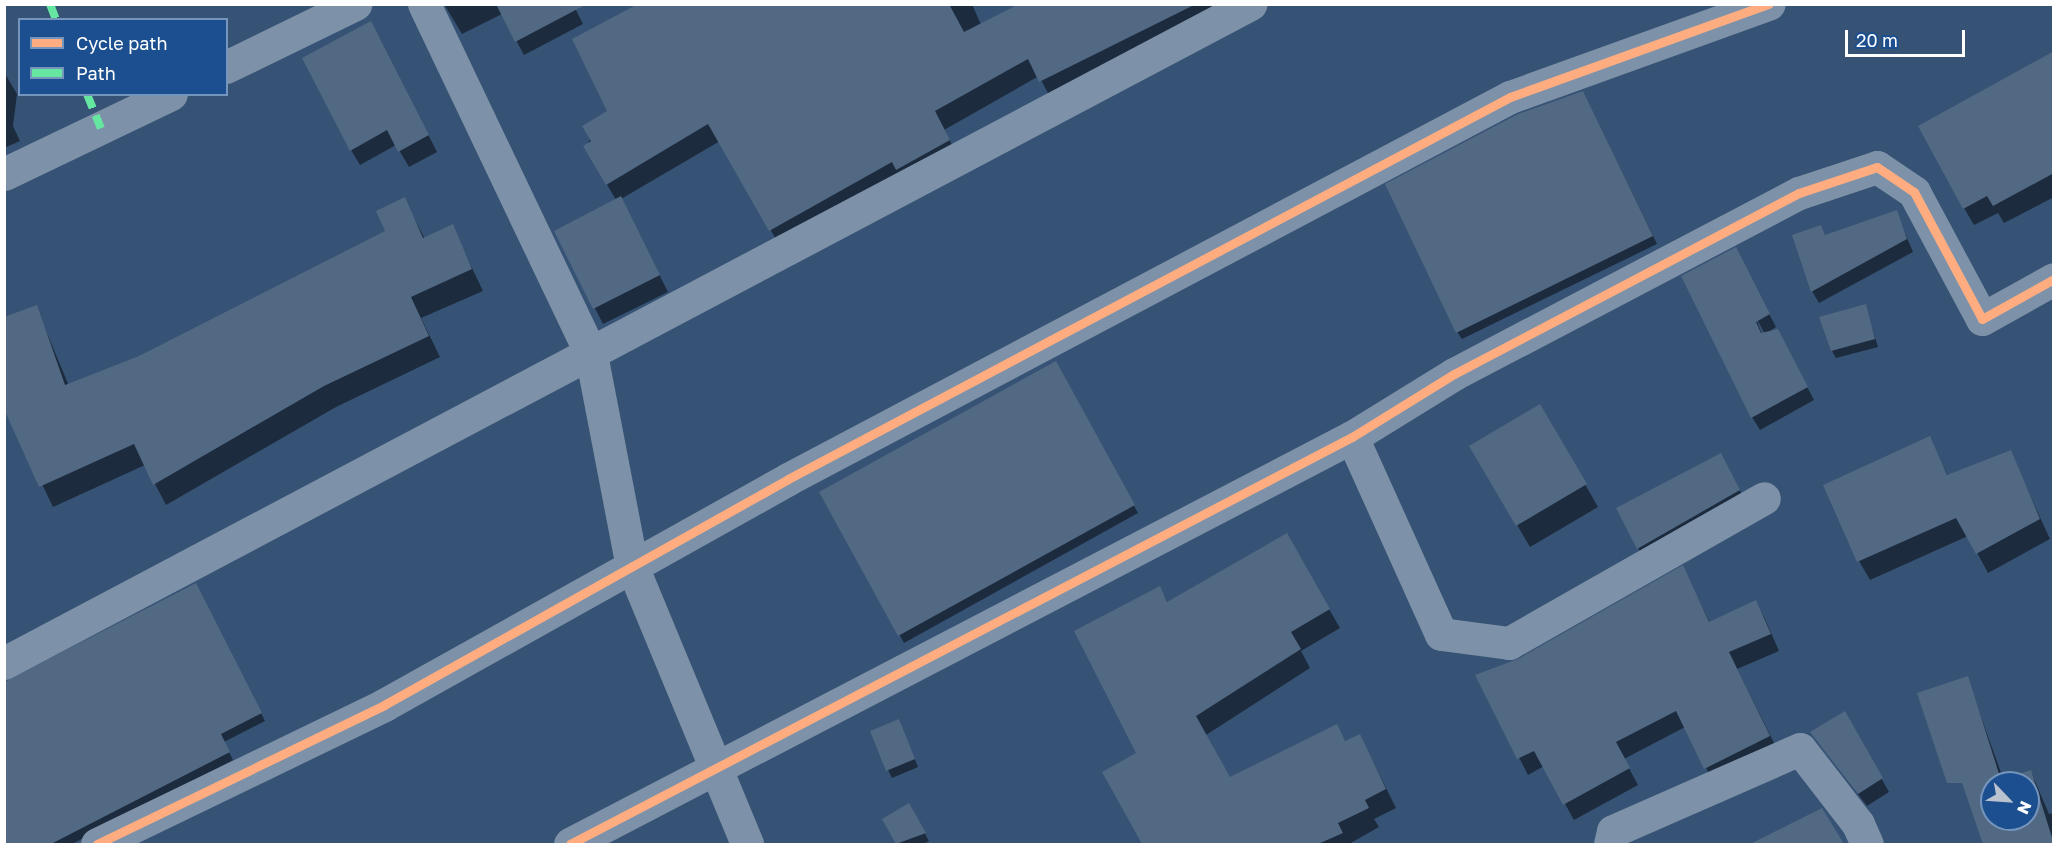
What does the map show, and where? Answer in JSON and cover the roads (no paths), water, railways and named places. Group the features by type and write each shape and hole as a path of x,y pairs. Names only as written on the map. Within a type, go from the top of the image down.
{"street":[{"path":"228,67 355,4"},
{"path":"424,4 591,354 632,566 747,844"},
{"path":"4,663 1250,4"},
{"path":"97,844 384,705 632,566 1510,97 1769,4"},
{"path":"4,174 167,96"},
{"path":"570,844 1352,437 1454,374 1799,193 1877,167 1914,192 1982,319 2054,279"},
{"path":"1352,437 1441,634 1509,643 1764,498"},
{"path":"1610,844 1613,831 1800,749 1858,824 1867,844"}]}
